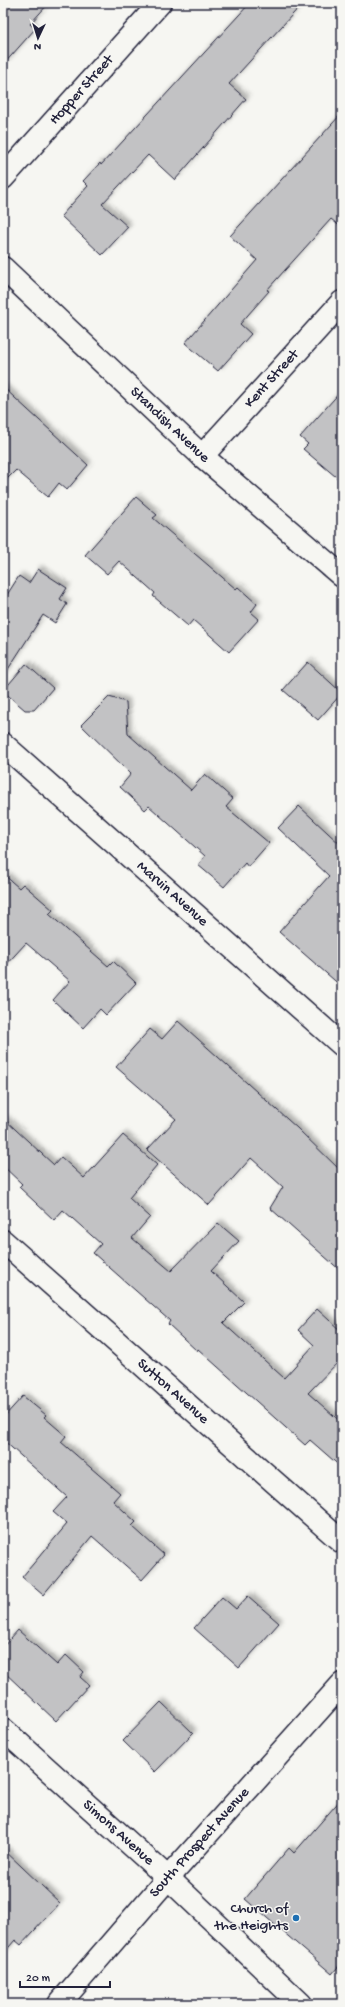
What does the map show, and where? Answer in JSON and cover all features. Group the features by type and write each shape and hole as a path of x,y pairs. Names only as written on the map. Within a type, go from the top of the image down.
{"street":[{"name":"Hopper Street","path":"3,178 160,3"},
{"name":"Standish Avenue","path":"3,268 202,456 342,576"},
{"name":"Kent Street","path":"202,456 342,302"},
{"name":"Marvin Avenue","path":"3,744 342,1044"},
{"name":"Sutton Avenue","path":"3,1241 342,1542"},
{"name":"South Prospect Avenue","path":"59,2004 168,1878 342,1684"},
{"name":"Simons Avenue","path":"3,1729 168,1878 301,2004"}],"building":[{"path":"3,3 49,3 30,24 35,29 3,65"},
{"path":"250,3 303,3 229,84 246,99 175,180 148,155 102,204 128,227 102,255 61,216 88,186 83,181 100,163 101,165"},
{"path":"342,113 342,228 331,219 267,290 269,291 240,324 251,334 218,371 185,343 257,260 230,236"},
{"path":"3,387 88,465 67,490 59,483 48,497 16,470 3,483"},
{"path":"342,390 342,482 303,449 308,444 300,437"},
{"path":"136,497 157,515 153,518 236,589 238,587 257,604 251,612 259,619 229,652 193,620 188,626 153,596 155,593 119,561 107,574 85,555"},
{"path":"38,569 67,588 60,599 67,604 55,623 43,615 3,677 3,601 19,576 29,583"},
{"path":"308,662 342,693 318,720 283,690"},
{"path":"26,664 53,688 34,710 25,710 3,691"},
{"path":"109,697 126,702 128,734 191,790 205,774 233,799 226,807 269,843 248,867 245,863 224,887 198,865 205,856 149,806 145,810 120,787 131,774 81,725"},
{"path":"299,806 342,846 342,987 279,932 329,876 278,828"},
{"path":"3,874 19,888 23,884 53,910 49,914 108,966 113,961 136,983 106,1015 100,1009 83,1028 53,1000 70,981 26,943 3,968"},
{"path":"178,1021 297,1128 342,1172 342,1272 270,1208 283,1187 251,1158 209,1205 147,1150 176,1119 116,1067 150,1029 162,1039"},
{"path":"3,1118 54,1165 61,1157 84,1178 123,1135 157,1165 129,1198 150,1217 132,1238 171,1271 218,1223 239,1241 211,1271 244,1302 223,1323 284,1378 314,1345 298,1330 317,1309 342,1332 342,1358 308,1393 342,1423 342,1468 310,1440 305,1445 198,1349 197,1351 168,1324 170,1321 93,1253 101,1244 63,1210 54,1220 19,1187 22,1184 3,1166"},
{"path":"23,1396 46,1415 44,1417 66,1436 61,1442 120,1493 113,1501 136,1522 132,1526 164,1555 142,1580 92,1536 43,1595 22,1577 67,1524 53,1512 67,1497 3,1440 3,1418"},
{"path":"248,1596 279,1623 239,1668 194,1628 222,1597 236,1609"},
{"path":"18,1630 57,1665 66,1655 84,1672 80,1677 89,1685 56,1721 3,1671 3,1647"},
{"path":"161,1702 193,1733 155,1772 123,1741"},
{"path":"342,1798 342,1962 332,1974 245,1899 289,1848 294,1853"},
{"path":"3,1849 60,1903 21,1945 15,1940 3,1954"}],"place":[{"name":"Church of the Heights","path":"296,1918"}]}
